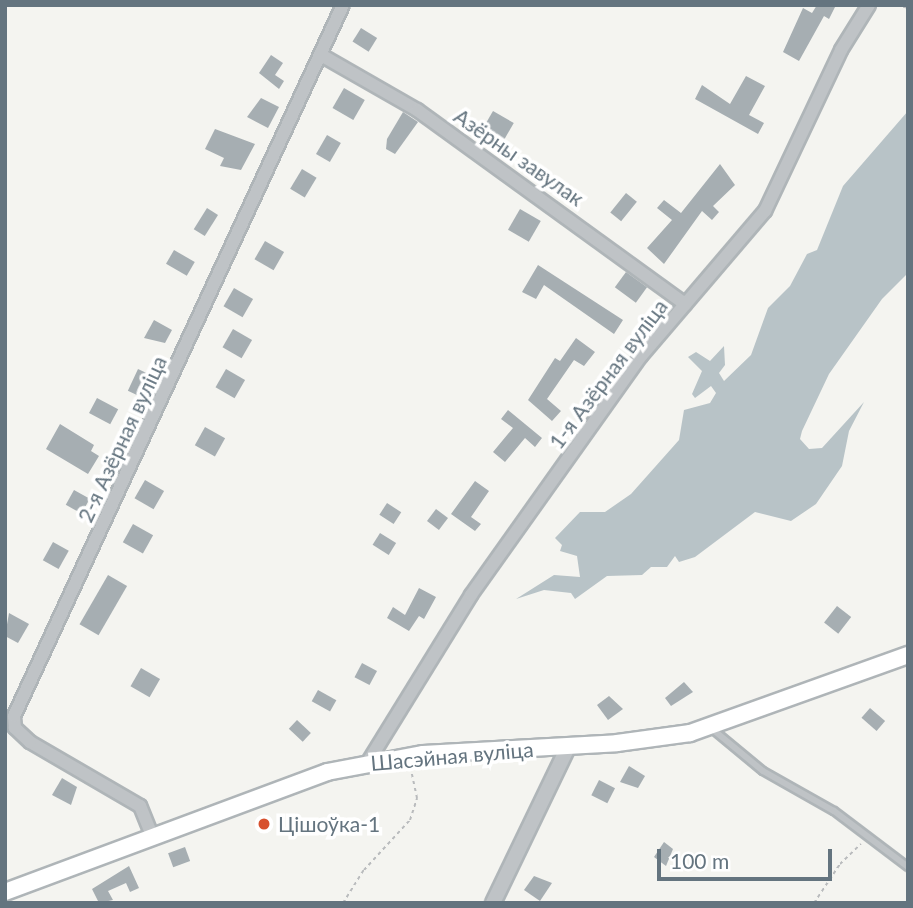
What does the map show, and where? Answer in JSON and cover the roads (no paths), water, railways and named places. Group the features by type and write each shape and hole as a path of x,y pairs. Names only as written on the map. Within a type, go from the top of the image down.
{"main road":[{"name":"Шасэйная вуліца","path":"5,892 151,833 368,762 409,756 568,747 711,729 908,655"}],"street":[{"name":"2-я Азёрная вуліца","path":"151,833 140,806 30,742 15,728 14,716 343,5"},
{"name":"1-я Азёрная вуліца","path":"368,762 471,595 641,356 771,201 841,50 869,5"},
{"name":"Азёрны завулак","path":"321,55 417,110 685,304"},
{"path":"493,903 568,747"}],"lane":[{"path":"711,729 731,749 834,811 866,839 908,867"}],"place":[{"name":"Цішоўка-1","path":"264,824"}]}
